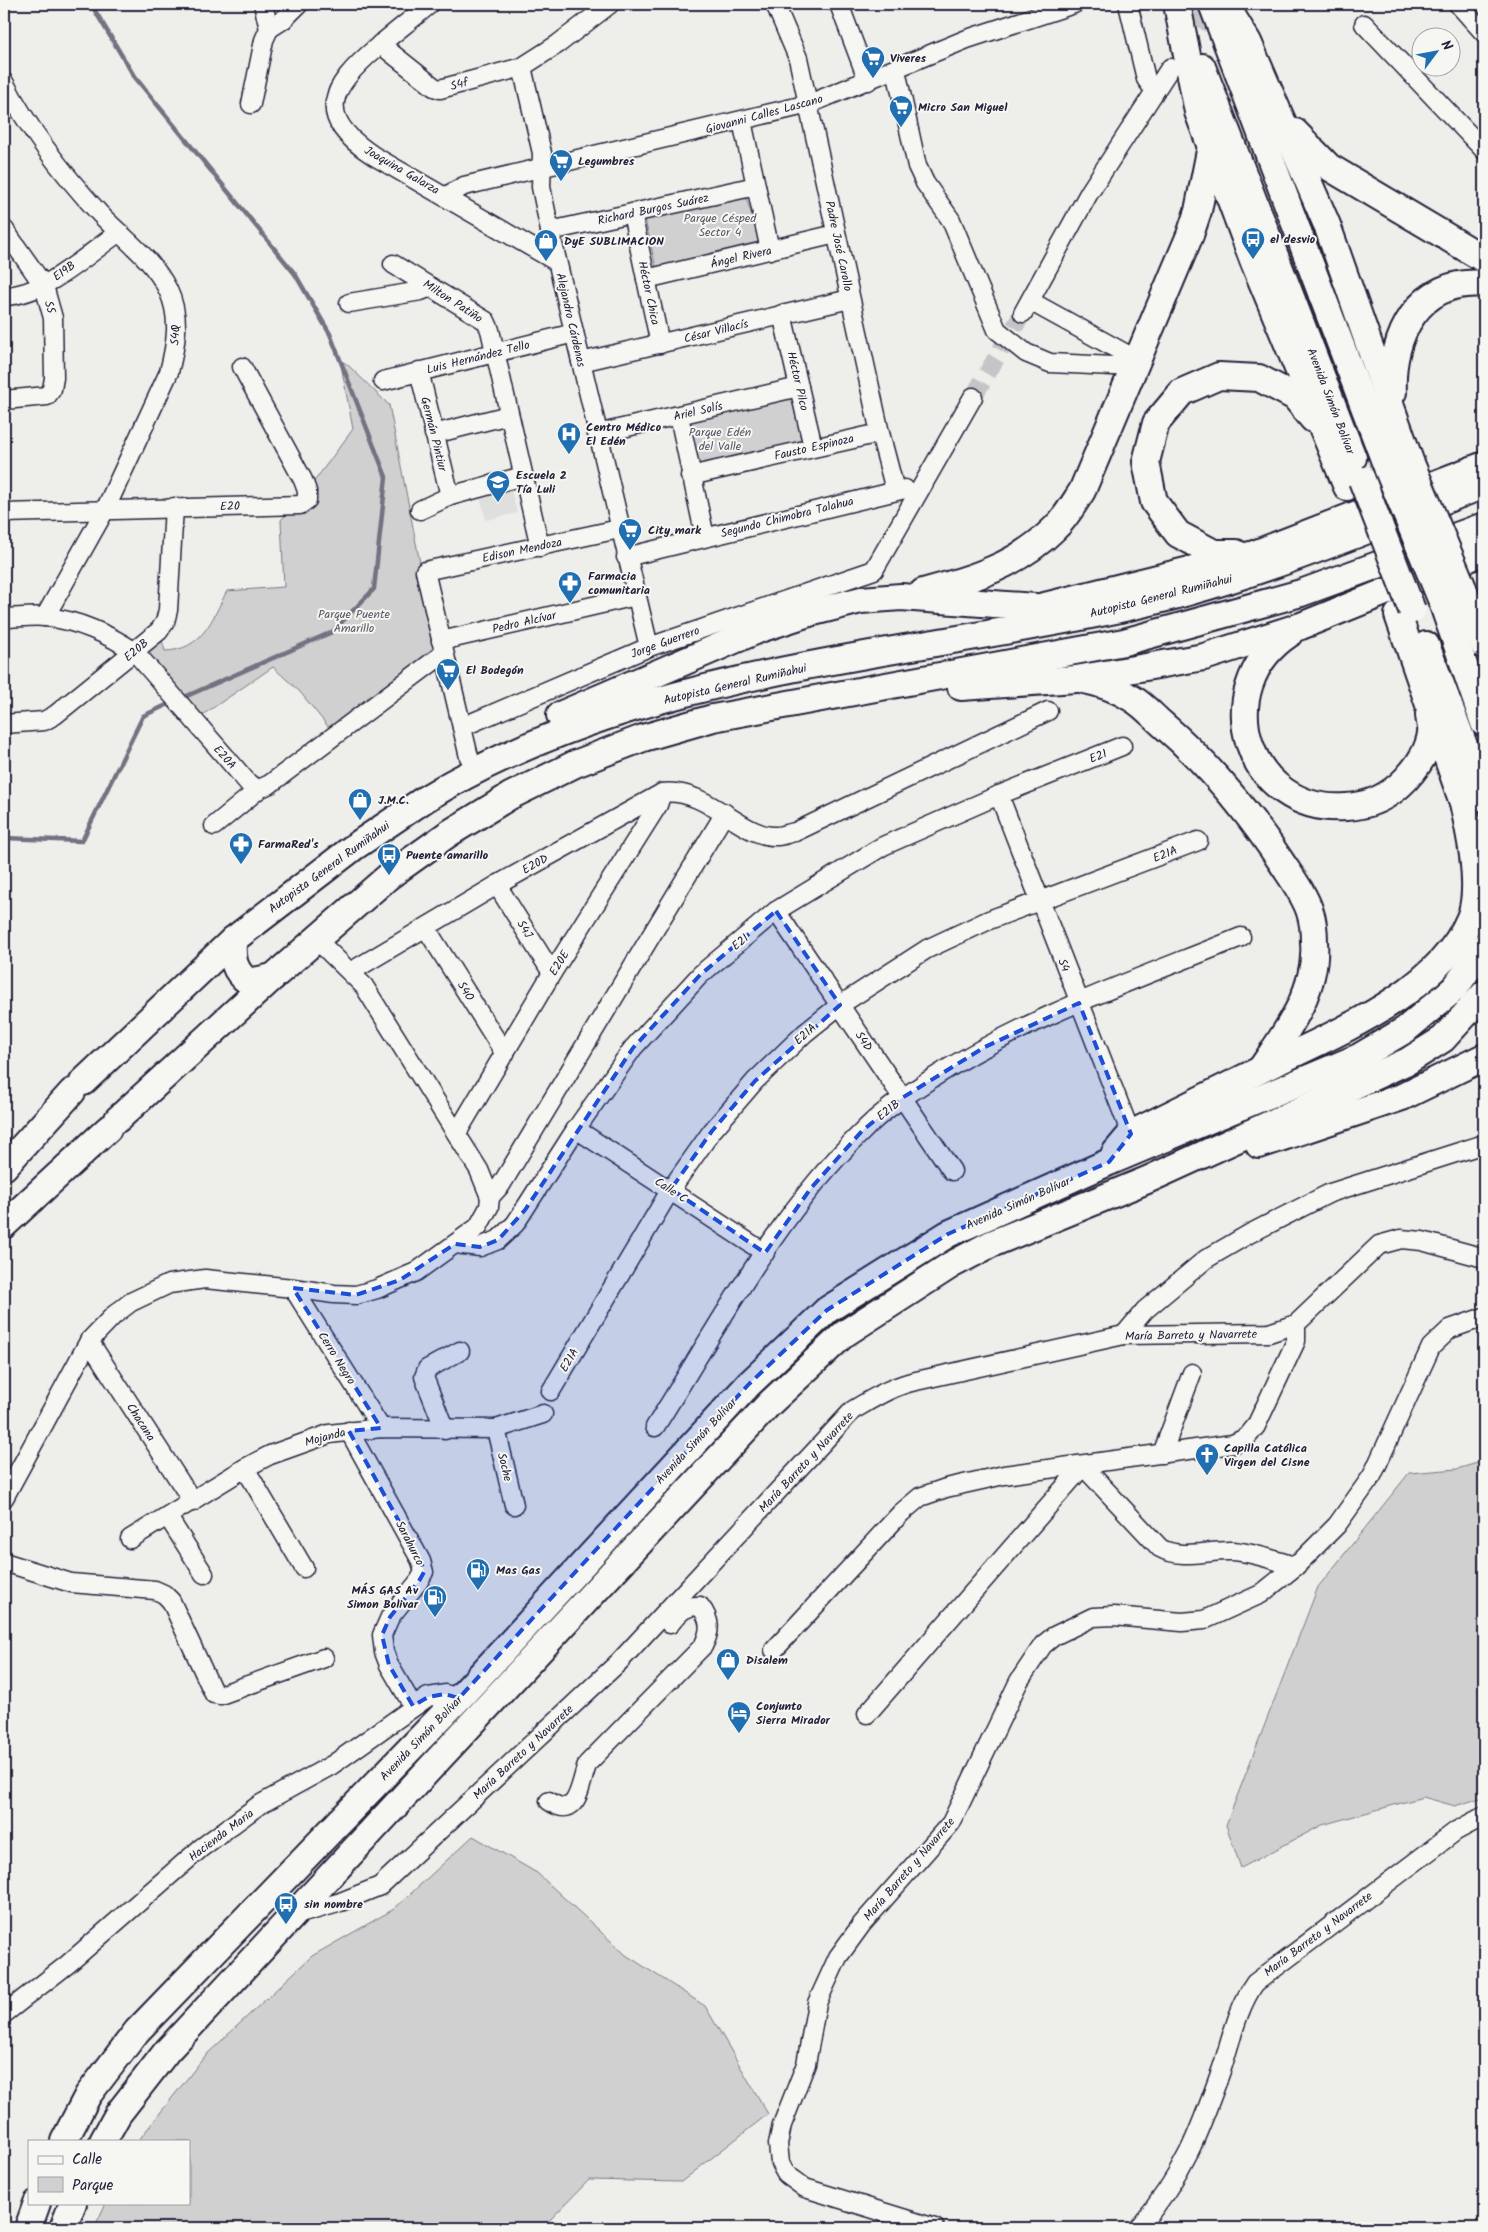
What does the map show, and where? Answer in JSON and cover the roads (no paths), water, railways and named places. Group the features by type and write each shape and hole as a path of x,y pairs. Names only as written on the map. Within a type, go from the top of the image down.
{"highway":[{"path":"1177,4 1198,112 1253,260 1322,429 1354,484 1405,612 1484,798"},
{"name":"Avenida Simón Bolívar","path":"1177,4 1354,484"},
{"path":"1212,4 1452,594 1484,723"},
{"path":"1225,4 1248,42 1328,225 1394,411"},
{"path":"1281,115 1329,167 1484,259"},
{"path":"901,597 960,582 992,571 1024,555 1057,527 1082,491 1190,235 1200,204 1211,146"},
{"path":"1399,465 1392,371 1399,337 1408,321 1433,297 1449,288 1466,284 1484,284"},
{"path":"1254,554 1214,553 1178,534 1154,502 1146,462 1156,423 1182,392 1219,376 1259,378 1295,397 1322,429"},
{"path":"920,645 1036,607 1254,554 1484,465"},
{"name":"Autopista General Rumiñahui","path":"4,1167 77,1087 233,940 354,847 445,786 514,753 596,719 729,683 920,645 1116,610 1209,586 1288,559 1484,485"},
{"path":"4,1225 273,977 389,876 448,834 510,796 575,764 643,738 713,718 1124,642 1301,593 1484,526"},
{"path":"922,680 949,688 1076,679 1204,657 1301,626 1484,552"},
{"path":"1452,594 1484,645"},
{"path":"445,786 455,770 470,757 538,724 760,629 806,614 861,600 901,597 1036,607"},
{"path":"1301,626 1272,646 1252,675 1243,709 1248,744 1266,775 1294,798 1327,809 1362,806 1394,791 1418,766 1432,733 1426,696 1405,612"},
{"path":"1076,679 1104,684 1133,699 1184,743 1221,783 1267,839 1300,890 1311,913 1315,944 1311,974 1296,1015 1260,1070"},
{"path":"1109,1162 1131,1134 1333,1035 1393,1002 1430,973 1459,939 1471,917 1475,886 1470,835 1463,803 1426,696"},
{"path":"233,940 232,958 241,976 249,982 273,977"},
{"name":"Avenida Simón Bolívar","path":"65,2140 88,2095 137,2031 460,1698 749,1384 827,1310 948,1234 1109,1162 1359,1057 1405,1030 1455,988 1484,946"},
{"path":"104,2140 118,2114 167,2051 769,1404 844,1334 951,1265 991,1244 1147,1180 1408,1061 1443,1039 1484,994"},
{"path":"1147,1180 1321,1125 1393,1100 1479,1057"},
{"path":"28,2228 37,2204"},
{"path":"63,2228 72,2204"}],"street":[{"path":"263,4 269,29"},
{"path":"250,104 264,40 269,29 283,20 299,4"},
{"name":"Joaquina Galarza","path":"430,4 357,64 341,83 335,100 337,117 351,138 364,150 557,262"},
{"path":"522,67 558,44 610,4"},
{"name":"Padre José Carollo","path":"775,4 798,58 850,299 894,490"},
{"path":"838,4 868,81"},
{"name":"Giovanni Calles Lascano","path":"446,196 464,186 809,104 896,70 967,39 1074,4"},
{"path":"1128,4 1146,78 1154,90"},
{"path":"1458,4 1484,33"},
{"path":"1364,24 1484,150"},
{"name":"S4f","path":"380,44 438,89 522,67"},
{"name":"Alejandro Cárdenas","path":"522,67 542,153 541,187 550,231 619,529 649,647"},
{"path":"1136,364 1026,307 1089,193 1170,68"},
{"path":"896,70 917,166 925,183 951,220 997,330 1026,353 1050,363 1136,364"},
{"name":"S4Q","path":"4,82 69,180 118,232 153,264 169,292 177,321 175,348 170,372 105,510 45,617"},
{"path":"742,121 770,250"},
{"name":"Richard Burgos Suárez","path":"550,231 756,186"},
{"name":"Héctor Chica","path":"632,213 660,344"},
{"name":"S5","path":"4,229 44,286 53,318 54,378 52,389 47,396 4,400"},
{"name":"E19B","path":"4,296 27,293 44,286 118,232"},
{"name":"Ángel Rivera","path":"646,279 836,234"},
{"name":"Milton Patiño","path":"393,264 486,322 540,547"},
{"path":"349,303 421,291 431,287"},
{"name":"César Villacís","path":"581,362 850,299"},
{"name":"Héctor Pilco","path":"782,314 813,447"},
{"name":"Luis Hernández Tello","path":"383,381 574,334"},
{"name":"E20","path":"4,513 300,505 307,500 308,491 242,367"},
{"name":"Germán Pintiur","path":"419,371 450,496"},
{"name":"Ariel Solís","path":"597,434 799,387"},
{"path":"919,488 973,397"},
{"path":"434,434 509,415"},
{"path":"679,416 690,476 705,537"},
{"name":"Fausto Espinoza","path":"690,476 880,433"},
{"path":"420,510 450,496 523,476"},
{"name":"Segundo Chimobra Talahua","path":"626,557 894,490 919,488"},
{"name":"Jorge Guerrero","path":"462,727 649,647 874,570 919,488"},
{"name":"E20B","path":"4,724 44,721 136,654 166,622 174,507"},
{"name":"Edison Mendoza","path":"442,647 425,571 619,529"},
{"name":"Pedro Alcívar","path":"442,647 636,596"},
{"name":"E20A","path":"4,618 45,617 72,621 120,642 136,654 249,784 259,789"},
{"path":"214,826 259,789 270,784 442,647 470,757"},
{"path":"662,793 686,794 725,813 755,831 775,836 795,832 1048,711"},
{"name":"E21","path":"455,1244 480,1247 498,1240 515,1224 576,1129 640,1041 700,975 776,911 883,846 999,795 1122,746"},
{"name":"E20D","path":"352,971 497,885 662,793"},
{"name":"E20E","path":"457,1133 552,973 658,804 662,793"},
{"name":"S4","path":"999,795 1131,1134"},
{"path":"490,1196 501,1185 725,813"},
{"name":"E21A","path":"551,1391 671,1189 712,1132 754,1081 805,1033 840,1005 927,949 989,920 1198,841"},
{"name":"S4J","path":"497,885 552,973"},
{"name":"S4D","path":"776,911 952,1171"},
{"name":"S4O","path":"426,928 505,1054"},
{"name":"E21B","path":"656,1427 764,1253 811,1188 862,1131 902,1098 985,1047 1045,1017 1241,937"},
{"path":"4,1498 89,1341 114,1315 131,1302 169,1284 205,1279 356,1295 400,1280 478,1227 489,1208 490,1196 479,1170 364,986 352,971 316,940"},
{"name":"Calle C","path":"576,1129 671,1189 764,1253"},
{"path":"1124,1335 1144,1310 1206,1259 1249,1234 1330,1193 1484,1144"},
{"name":"María Barreto y Navarrete","path":"296,1914 338,1904 380,1886 619,1662 853,1410 898,1385 1124,1335 1269,1333 1296,1324 1379,1245 1401,1239 1422,1241 1484,1258"},
{"name":"Cerro Negro","path":"294,1288 381,1428"},
{"name":"María Barreto y Navarrete","path":"935,2228 805,2188 786,2174 780,2163 778,2144 782,2125 806,2064 815,2010 828,1976 862,1924 951,1822 1019,1681 1044,1646 1054,1636 1093,1617 1114,1616 1182,1622 1204,1620 1261,1594 1296,1566 1336,1525 1372,1476 1431,1347 1450,1329 1484,1317"},
{"path":"774,1650 901,1513 920,1497 946,1488 1004,1475 1083,1466 1233,1444 1246,1437 1256,1426 1296,1341 1296,1324"},
{"name":"Chacana","path":"89,1341 192,1502"},
{"path":"445,1430 424,1377 427,1369 460,1351"},
{"path":"1162,1454 1192,1373"},
{"name":"Mojanda","path":"130,1539 245,1468 300,1444 349,1431 381,1428 496,1429 543,1414"},
{"name":"Soche","path":"496,1429 514,1505"},
{"name":"Sarahurco","path":"349,1431 421,1561 424,1572 390,1617 382,1635 384,1652 389,1665 413,1706"},
{"path":"1083,1466 1160,1548 1168,1553 1231,1551 1296,1566"},
{"path":"867,1714 1083,1466"},
{"path":"245,1468 304,1568"},
{"path":"168,1517 204,1574"},
{"path":"4,1562 71,1583 155,1590 164,1594 171,1601 214,1694 220,1694 324,1658"},
{"path":"549,1801 555,1805 566,1806 574,1802 583,1785 588,1764 702,1646 708,1635 709,1624 706,1614 700,1606 683,1609 632,1665 625,1666 619,1662"},
{"name":"Hacienda Maria","path":"4,2014 68,1964 201,1848 259,1806 332,1765 428,1697 445,1694 460,1698"},
{"name":"María Barreto y Navarrete","path":"1138,2228 1164,2197 1193,2147 1243,2006 1255,1983 1456,1831 1484,1816"}],"waterway":[{"path":"91,4 134,76 295,274 330,334 386,477 374,589 332,632 180,699"},
{"path":"4,838 82,841 143,716 173,702"}],"tunnel":[{"path":"1182,49 1212,4"},
{"path":"973,397 1023,313"}],"place":[{"name":"Viveres","path":"873,79"},
{"name":"Micro San Miguel","path":"901,128"},
{"name":"Legumbres","path":"561,182"},
{"name":"el desvio","path":"1253,260"},
{"name":"DyE SUBLIMACION","path":"546,262"},
{"name":"Centro Médico El Edén","path":"569,455"},
{"name":"Escuela 2 Tía Luli","path":"498,503"},
{"name":"City mark","path":"630,551"},
{"name":"Farmacia comunitaria","path":"570,604"},
{"name":"El Bodegón","path":"448,691"},
{"name":"J.M.C.","path":"360,821"},
{"name":"FarmaRed's","path":"241,865"},
{"name":"Puente amarillo","path":"389,876"},
{"name":"Capilla Católica Virgen del Cisne","path":"1207,1476"},
{"name":"Mas Gas","path":"478,1591"},
{"name":"MÁS GAS Av Simon Bolivar","path":"435,1618"},
{"name":"Disalem","path":"728,1681"},
{"name":"Conjunto Sierra Mirador","path":"739,1734"},
{"name":"sin nombre","path":"286,1925"}],"park label":[{"name":"Parque Césped Sector 4","path":"720,225"},
{"name":"Parque Edén del Valle","path":"720,439"},
{"name":"Parque Puente Amarillo","path":"354,621"}]}
